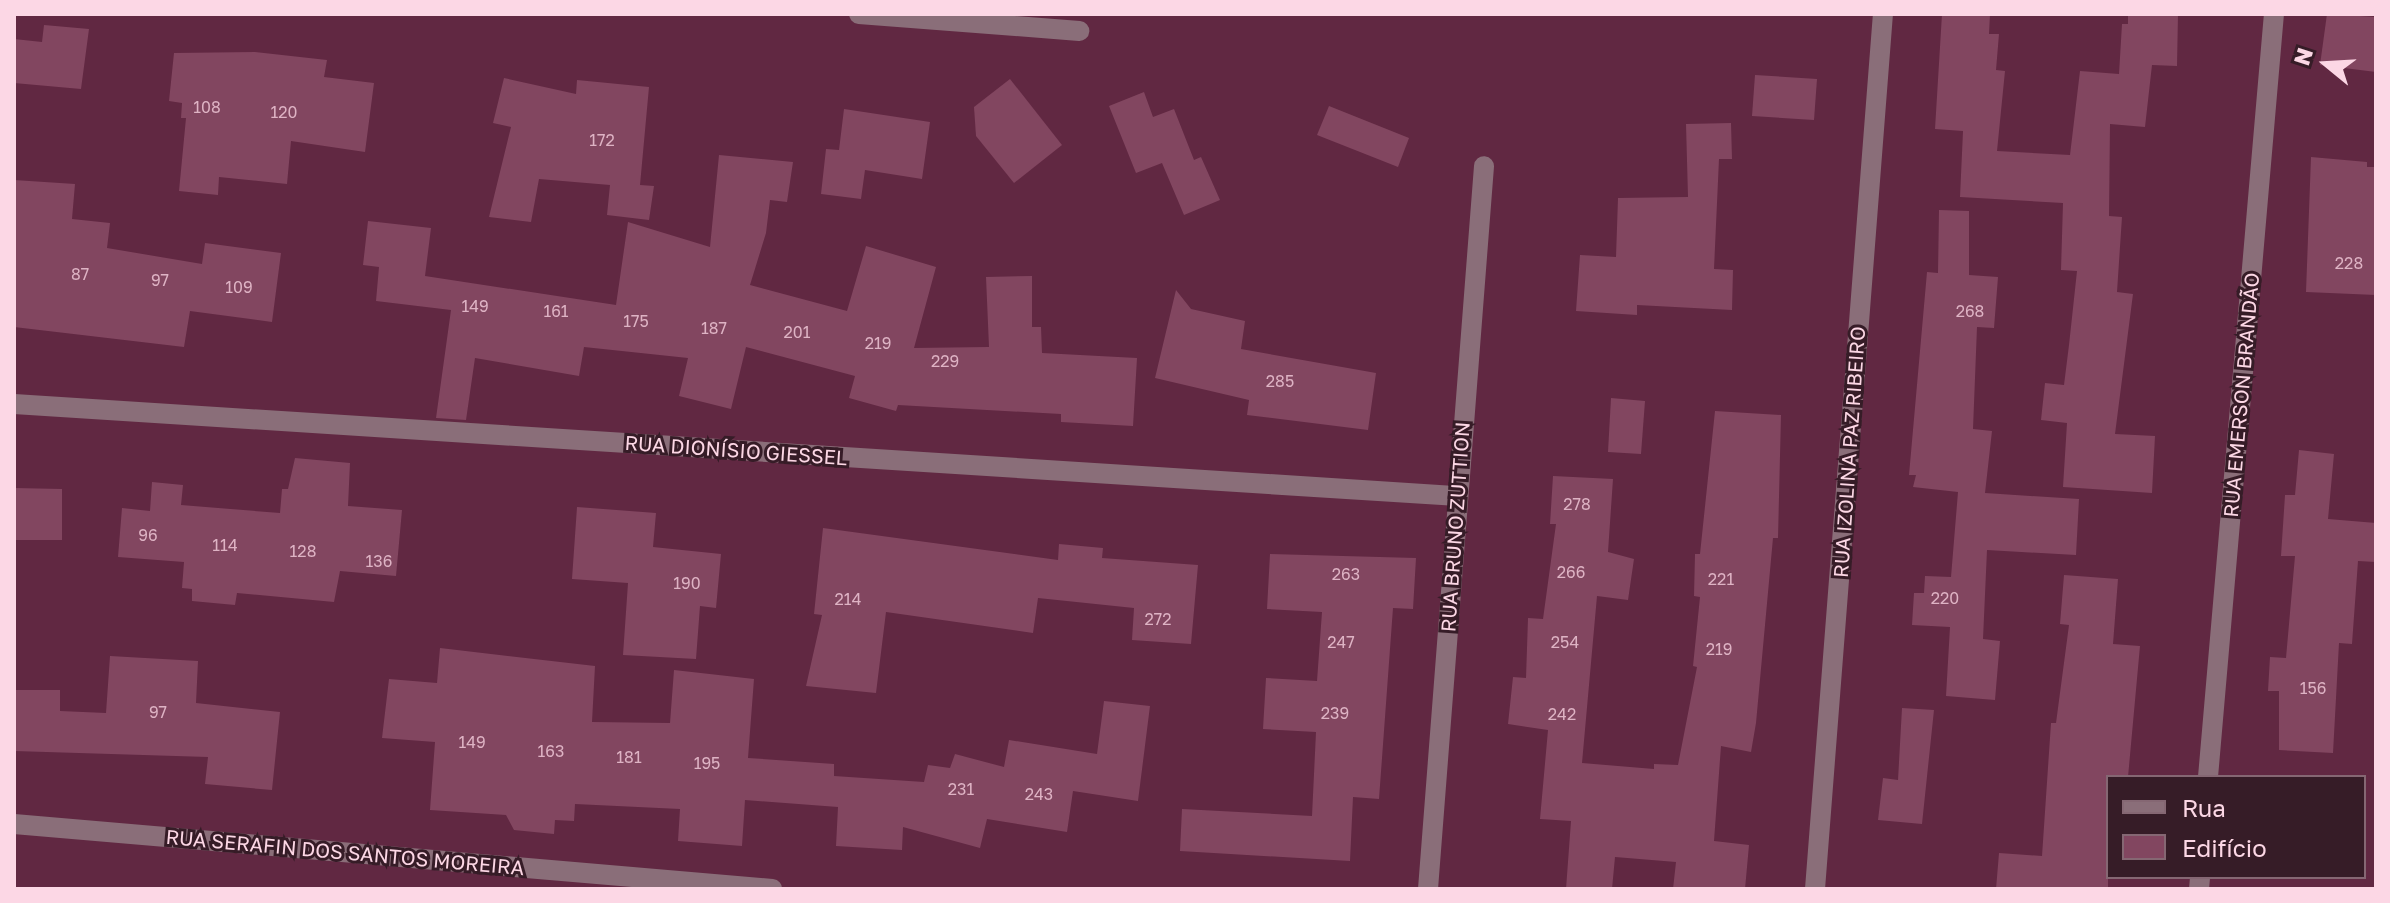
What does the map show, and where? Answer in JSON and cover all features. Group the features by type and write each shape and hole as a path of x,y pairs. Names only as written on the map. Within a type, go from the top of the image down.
{"street":[{"path":"859,14 1079,31"},
{"name":"RUA IZOLINA PAZ RIBEIRO","path":"1815,889 1883,14"},
{"name":"RUA EMERSON BRANDÃO","path":"2208,775 2274,14"},
{"name":"RUA BRUNO ZUTTION","path":"1428,889 1484,166"},
{"name":"RUA DIONÍSIO GIESSEL","path":"14,404 1458,496"},
{"name":"RUA SERAFIN DOS SANTOS MOREIRA","path":"14,824 772,889"}],"building":[{"path":"1942,14 1990,14 1989,34 1999,34 1996,70 2005,71 1997,151 2070,155 2080,71 2119,74 2122,24 2128,24 2128,14 2178,14 2177,66 2152,65 2145,127 2110,124 2109,216 2122,217 2117,292 2133,294 2115,434 2155,436 2152,493 2063,487 2067,423 2041,420 2045,383 2064,385 2077,271 2061,270 2063,203 1960,197 1963,131 1935,129"},
{"path":"2327,14 2376,17 2376,72 2320,65"},
{"path":"44,25 89,29 81,89 14,83 14,39 42,42"},
{"path":"255,52 327,60 324,77 374,83 365,152 291,141 287,184 219,177 218,195 179,191 186,118 181,118 182,103 169,101 174,53"},
{"path":"1755,75 1817,79 1814,120 1752,116"},
{"path":"504,78 576,94 577,80 649,87 640,185 654,186 649,220 607,215 610,185 539,179 531,222 489,217 511,127 493,123"},
{"path":"1010,79 1062,145 1014,183 976,136 974,107"},
{"path":"1144,92 1153,117 1174,109 1194,160 1201,157 1220,200 1184,215 1162,163 1136,173 1109,106"},
{"path":"1329,106 1409,138 1398,167 1317,135"},
{"path":"844,109 930,122 922,179 865,170 861,199 821,194 826,149 839,150"},
{"path":"1731,123 1732,159 1719,159 1714,269 1733,270 1732,310 1637,305 1637,315 1576,311 1580,255 1616,257 1618,198 1688,197 1686,124"},
{"path":"719,155 793,162 787,202 770,200 766,233 750,285 847,311 866,246 936,267 914,348 989,347 986,277 1032,276 1032,327 1041,327 1042,353 1137,358 1133,426 1061,422 1061,414 898,405 896,411 849,398 855,376 746,347 731,409 679,396 688,358 584,347 579,376 475,358 466,420 436,418 451,310 376,301 379,267 363,265 368,221 431,228 425,276 616,305 628,222 710,247"},
{"path":"2311,157 2367,162 2367,167 2376,167 2376,295 2306,292"},
{"path":"14,180 75,184 72,219 110,223 107,248 202,264 205,243 281,253 272,322 190,311 184,347 14,327"},
{"path":"1939,210 1969,211 1969,275 1998,277 1994,328 1977,327 1973,429 1992,431 1985,493 2079,499 2076,555 1987,550 1983,639 2000,641 1995,700 1946,696 1950,627 1912,625 1914,593 1924,593 1925,576 1951,577 1958,492 1913,487 1916,475 1909,475 1927,272 1938,273"},
{"path":"1176,290 1191,309 1245,321 1241,349 1376,373 1368,430 1247,415 1249,400 1155,378"},
{"path":"1611,398 1645,401 1641,454 1608,452"},
{"path":"1715,411 1781,415 1778,538 1773,538 1751,752 1721,746 1714,841 1749,845 1745,889 1673,889 1676,862 1615,857 1612,889 1566,889 1571,821 1540,819 1548,730 1508,724 1513,677 1526,678 1528,618 1543,619 1556,524 1550,524 1553,476 1613,479 1608,552 1634,559 1628,600 1597,596 1582,763 1654,769 1654,764 1678,765 1697,667 1693,666 1700,597 1694,596 1695,554 1700,554"},
{"path":"2299,450 2334,454 2328,519 2376,523 2376,562 2358,561 2352,644 2339,643 2333,753 2279,750 2279,691 2268,691 2270,657 2286,658 2295,556 2281,556 2285,495 2295,495"},
{"path":"295,458 350,463 348,506 402,510 396,576 340,571 334,602 237,593 235,605 192,601 192,589 182,588 184,562 118,557 122,508 150,511 152,482 183,485 181,505 280,513 282,489 288,489"},
{"path":"14,488 62,489 62,540 14,540"},
{"path":"577,507 656,513 653,547 721,554 716,608 700,606 696,659 623,655 628,583 572,579"},
{"path":"823,528 1058,560 1059,544 1103,548 1102,558 1198,565 1191,644 1132,640 1134,608 1038,598 1033,633 886,612 876,693 806,686 822,615 814,614"},
{"path":"1270,554 1416,558 1413,609 1393,608 1379,799 1353,797 1350,861 1180,851 1182,809 1312,816 1316,732 1263,729 1266,678 1317,681 1322,612 1267,609"},
{"path":"2064,575 2118,579 2113,644 2140,646 2128,775 2106,775 2108,889 1996,889 1999,853 2042,856 2051,723 2056,723 2069,625 2060,624"},
{"path":"440,648 595,666 592,722 670,723 674,670 754,679 748,758 834,764 834,776 924,782 928,765 950,768 955,754 1004,767 1009,740 1097,754 1104,701 1150,706 1138,801 1073,791 1067,832 987,819 980,848 903,827 902,850 836,846 838,807 745,800 742,846 678,841 680,809 575,804 574,821 555,820 554,834 514,830 506,815 430,810 435,742 382,738 389,679 437,683"},
{"path":"110,656 198,661 196,703 280,712 272,790 205,784 208,757 14,751 14,690 60,690 60,711 106,713"},
{"path":"1902,708 1934,710 1922,824 1878,820 1883,778 1898,780"}]}
